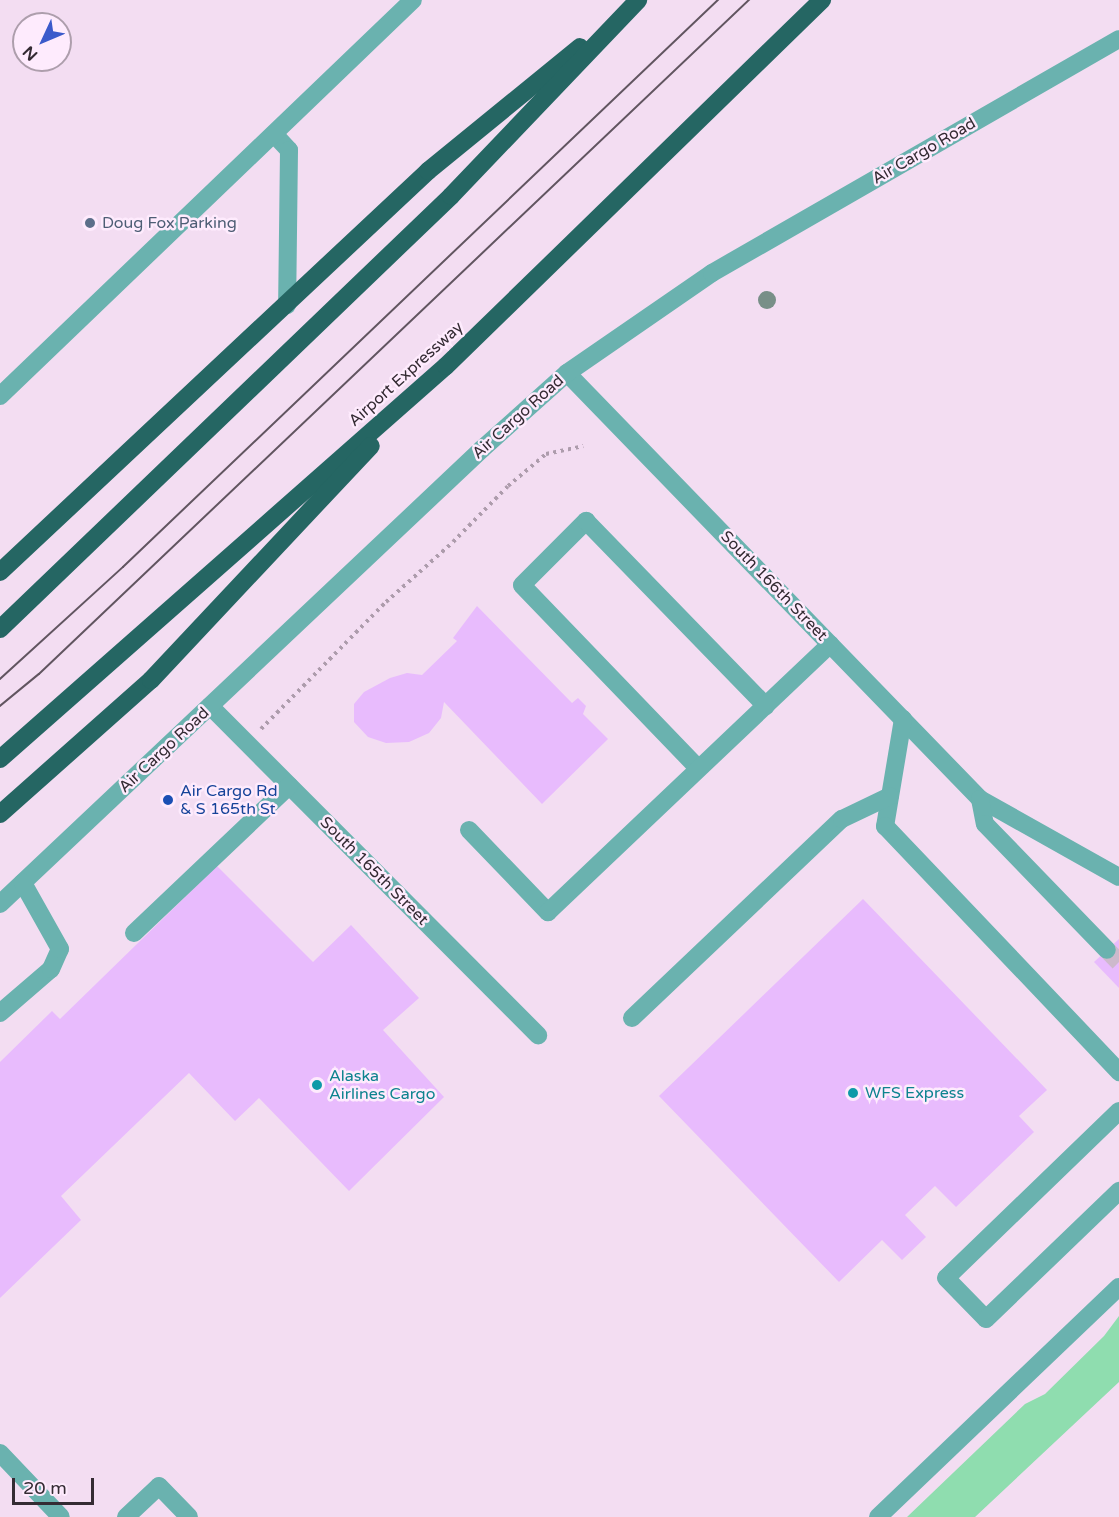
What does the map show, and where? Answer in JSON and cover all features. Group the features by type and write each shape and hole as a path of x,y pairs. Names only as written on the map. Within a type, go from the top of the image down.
{"highway":[{"path":"0,572 428,171 638,0"},
{"path":"0,629 451,196 638,0"},
{"name":"Airport Expressway","path":"0,759 446,366 822,0"},
{"path":"0,813 151,680 446,366"}],"street":[{"path":"0,396 413,0"},
{"name":"Air Cargo Road","path":"0,904 482,449 567,373 712,273 1119,39"},
{"path":"274,134 289,150 287,305"},
{"name":"South 166th Street","path":"567,373 980,799"},
{"path":"697,767 522,585 585,521 766,706"},
{"path":"469,830 548,912 697,767 766,706 830,644"},
{"name":"South 165th Street","path":"210,706 538,1035"},
{"path":"903,719 885,826 1119,1072"},
{"path":"134,933 289,786"},
{"path":"632,1018 842,819 890,796"},
{"path":"980,799 1119,877"},
{"path":"980,799 985,824 1107,950"},
{"path":"0,1013 51,969 60,950 23,883"},
{"path":"1119,1111 946,1278 986,1318 1119,1191"},
{"path":"878,1517 1119,1287"},
{"path":"0,1453 61,1517"},
{"path":"126,1517 159,1486 189,1517"}],"path":[{"path":"246,742 508,486 546,454 583,446"}],"green space":[{"path":"1119,1316 1119,1382 975,1517 907,1517 1025,1404 1045,1394 1104,1336"}],"building":[{"path":"477,606 572,703 578,698 586,706 583,714 608,739 542,804 444,702 441,718 429,733 409,742 386,743 368,737 354,722 354,704 364,692 390,678 407,673 422,675 457,641 453,638"},
{"name":"Alaska Airlines Cargo","path":"217,866 313,962 351,925 419,998 383,1030 444,1097 349,1191 259,1098 235,1121 189,1073 61,1196 81,1220 0,1298 0,1062 52,1011 60,1019"},
{"name":"WFS Express","path":"863,899 1047,1090 1019,1116 1034,1132 956,1207 935,1186 905,1215 926,1237 902,1260 882,1240 839,1282 659,1096"},
{"path":"1119,939 1119,988 1094,962"}],"tunnel":[{"path":"1107,950 1119,962"}],"tram line":[{"path":"0,679 123,567 718,0"},
{"path":"0,706 39,674 749,0"}],"place":[{"name":"Doug Fox Parking","path":"90,223"},
{"name":"Air Cargo Rd & S 165th St","path":"168,800"},
{"name":"Alaska Airlines Cargo","path":"317,1085"},
{"name":"WFS Express","path":"853,1093"}]}
